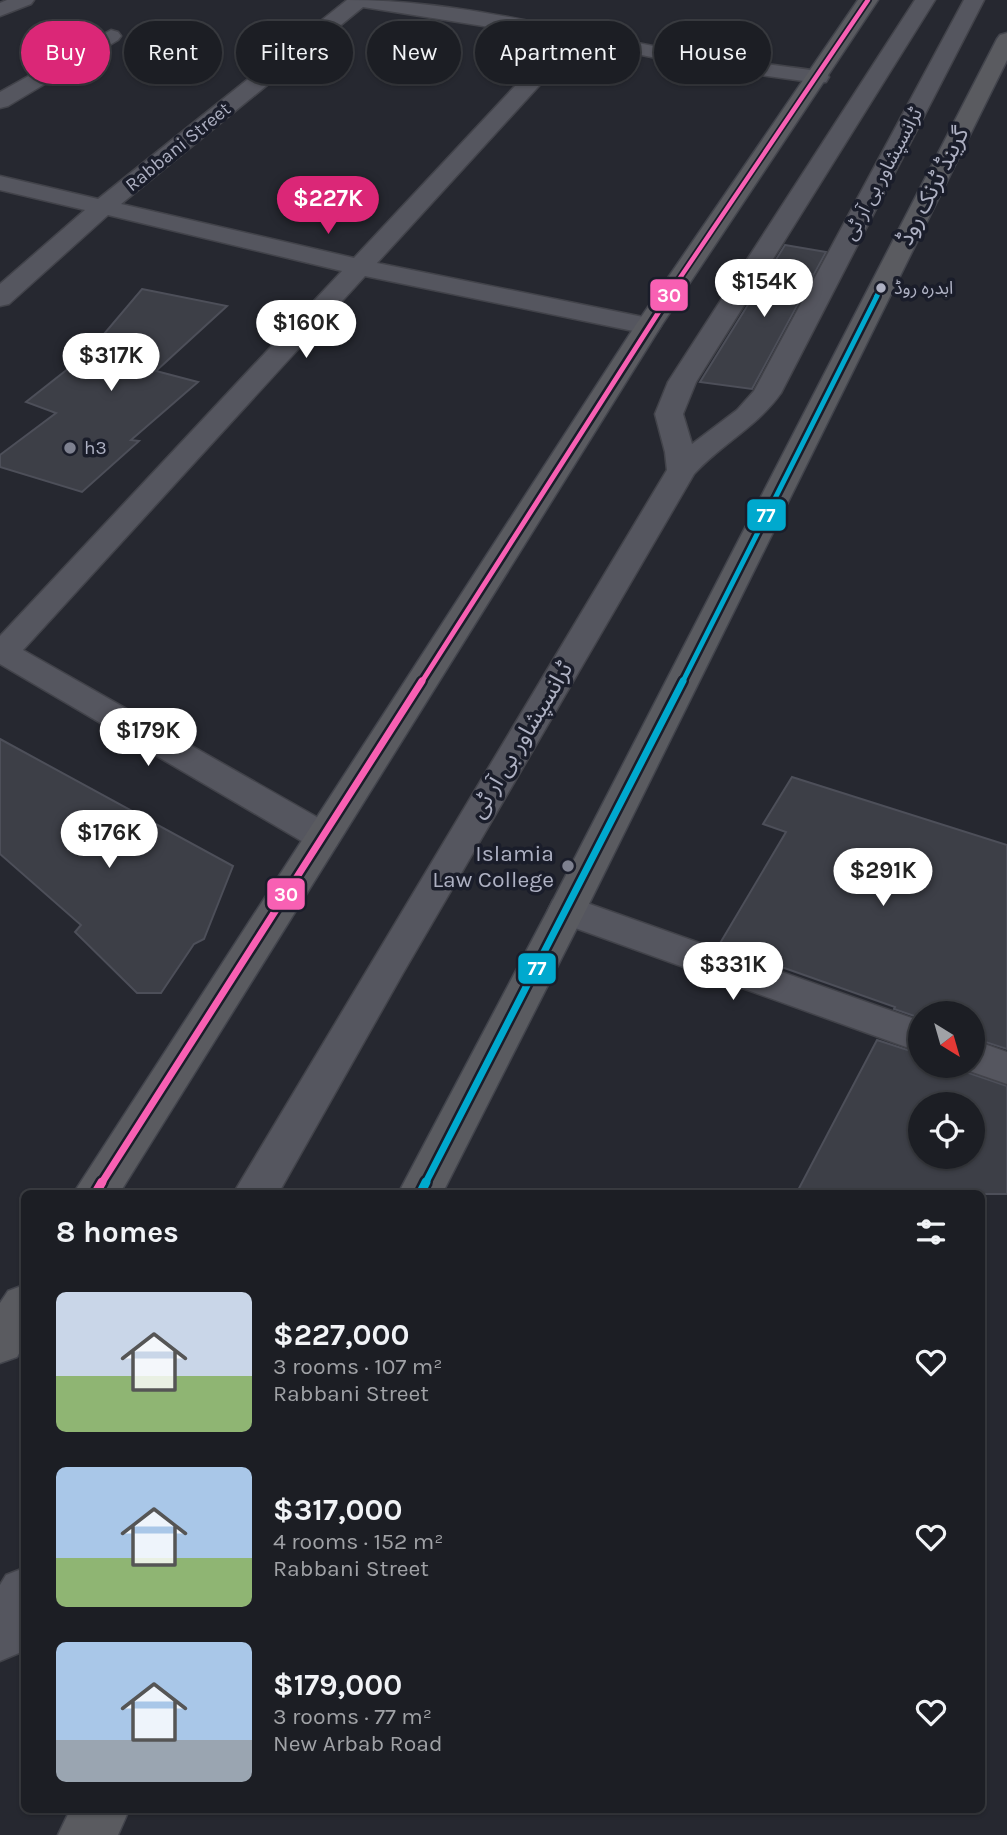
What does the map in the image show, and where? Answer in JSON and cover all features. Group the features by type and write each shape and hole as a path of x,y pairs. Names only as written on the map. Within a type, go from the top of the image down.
{"highway":[{"path":"99,1190 648,326 868,0"},
{"name":"گرینڈ ٹرنک روڈ","path":"422,1190 567,910 1007,39"},
{"path":"0,1343 21,1310"},
{"path":"88,1835 99,1813"}],"street":[{"path":"0,10 24,0"},
{"path":"359,0 488,21"},
{"name":"Rabbani Street","path":"0,298 103,207 359,0"},
{"path":"682,470 680,452 669,414 682,382 925,0"},
{"name":"ٹرانسپشاور بی آر ٹی","path":"258,1190 395,953 682,470 695,453 754,413 766,394 974,0"},
{"path":"0,101 111,36"},
{"path":"640,49 690,59 818,77"},
{"path":"323,837 2,651 529,84"},
{"path":"0,183 359,267 648,326"},
{"path":"567,910 908,1033"},
{"path":"985,1060 1007,1068"},
{"path":"0,1635 21,1598"}],"building":[{"path":"785,245 826,252 752,389 700,382"},
{"path":"142,289 227,306 156,371 198,382 131,440 139,441 82,492 0,467 0,455 56,413 26,402 88,353"},
{"path":"0,739 233,866 204,939 194,944 161,993 137,993 75,932 81,925 0,854"},
{"path":"792,777 1007,845 1007,1049 985,1042 985,1001 908,1001 908,1014 719,945 786,832 763,824"},
{"path":"877,1040 908,1050 908,1078 983,1078 1007,1086 1007,1194 985,1194 985,1190 798,1190"}],"transit line":[{"name":"30","path":"98,1190 648,326 868,0"},
{"name":"77","path":"422,1190 567,910 881,288"}],"place":[{"name":"ابدرہ روڈ","path":"881,288"},
{"name":"h3","path":"70,448"},
{"name":"Islamia Law College","path":"568,866"}]}
